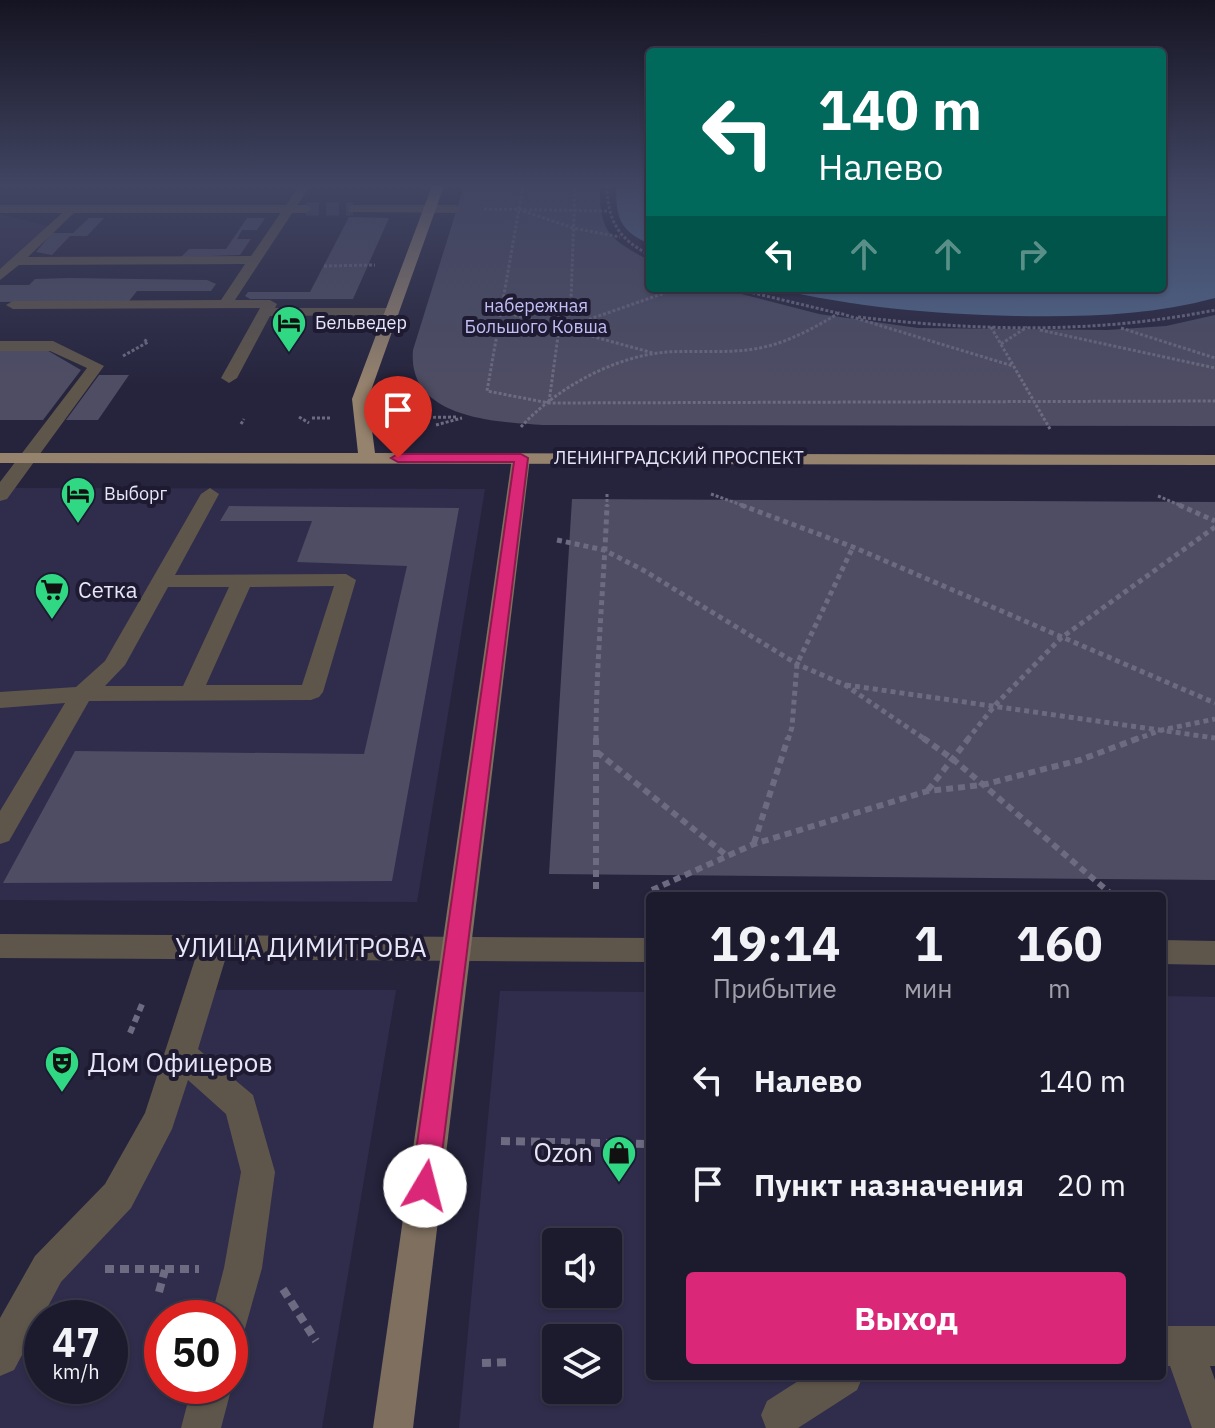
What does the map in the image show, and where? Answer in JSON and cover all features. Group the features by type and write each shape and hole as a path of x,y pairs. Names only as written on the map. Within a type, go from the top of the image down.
{"main road":[{"path":"367,458 360,399 414,253"},
{"name":"ЛЕНИНГРАДСКИЙ ПРОСПЕКТ","path":"0,458 1215,460"},
{"path":"393,1428 521,458"}],"street":[{"path":"0,276 26,253"},
{"path":"225,304 259,253"},
{"path":"17,261 254,260"},
{"path":"13,305 270,304 229,378"},
{"path":"265,312 392,312"},
{"path":"0,346 53,346 96,366 0,495"},
{"path":"0,834 82,694 114,665 210,494"},
{"path":"0,700 82,694 311,692 346,580 162,581"},
{"path":"191,693 242,581"},
{"name":"УЛИЦА ДИМИТРОВА","path":"0,946 646,950"},
{"path":"0,1356 48,1269 118,1196 160,1118 214,947"},
{"path":"1166,952 1215,953"},
{"path":"180,1053 241,1106 258,1172 243,1268 235,1300"},
{"path":"1187,1346 1212,1428"},
{"path":"781,1415 837,1380"},
{"path":"201,1428 207,1404"}],"path":[{"path":"511,253 487,391 549,403 1215,401"},
{"path":"567,327 572,253"},
{"path":"324,266 377,265"},
{"path":"549,403 558,336 567,327 668,292"},
{"path":"750,292 839,313 1013,366"},
{"path":"500,311 654,353 749,350 787,341 839,313 907,322 1027,327 1116,326 1215,310"},
{"path":"1116,326 1215,358"},
{"path":"990,327 1051,430"},
{"path":"1001,344 1027,327 1215,368"},
{"path":"143,339 148,342"},
{"path":"521,427 529,415 584,379 654,353"},
{"path":"299,417 309,423"},
{"path":"596,889 596,662 604,595 607,494"},
{"path":"711,494 853,547 1215,703"},
{"path":"1158,496 1215,521"},
{"path":"928,791 996,704 1061,638 1215,527"},
{"path":"557,540 604,550 643,570 797,664 845,685 954,760 1109,892"},
{"path":"754,844 792,727 797,664 853,547"},
{"path":"845,685 996,704 1215,738"},
{"path":"652,890 754,844 928,791 982,785 1080,760 1162,730 1215,719"},
{"path":"596,751 726,855"},
{"path":"130,1033 143,1002"},
{"path":"501,1141 646,1144"},
{"path":"48,1269 243,1268"},
{"path":"159,1292 165,1270"},
{"path":"482,1363 512,1362"}],"shaded area":[{"path":"0,253 25,253 0,276"},
{"path":"1166,253 1215,253 1215,298 1165,309 1115,314 1015,316 893,308 792,292 1166,292"},
{"path":"0,488 485,489 417,902 0,900"},
{"path":"201,990 396,990 322,1428 0,1428 0,1356 24,1323 24,1404 128,1404 128,1300 41,1300 118,1196"},
{"path":"500,991 646,992 646,1380 1166,1380 1166,996 1215,997 1215,1346 1184,1346 1212,1428 459,1428"}],"green space":[{"path":"185,253 242,253 240,255 181,257"},
{"path":"330,253 374,253 353,299 250,299 245,296 248,292 310,292"},
{"name":"набережная Большого Ковша","path":"443,253 635,253 646,259 646,292 734,292 819,314 918,328 1107,330 1166,326 1215,315 1215,426 543,425 501,422 457,412 439,403 424,390 415,373 413,350"},
{"path":"35,279 207,280 216,284 211,291 137,291 129,301 0,302 0,285 29,285"},
{"path":"0,349 45,349 81,370 43,420 0,420"},
{"path":"99,375 129,375 98,420 66,420"},
{"path":"572,499 1215,502 1215,880 549,874"},
{"path":"229,506 459,508 392,881 3,883 75,751 364,754 407,566 297,562 312,521 220,521"}],"place":[{"name":"Бельведер","path":"289,354"},
{"name":"Выборг","path":"78,525"},
{"name":"Сетка","path":"52,621"},
{"name":"Дом Офицеров","path":"62,1094"},
{"name":"Ozon","path":"619,1184"}],"route":[{"path":"398,458 521,458 425,1186"}]}
